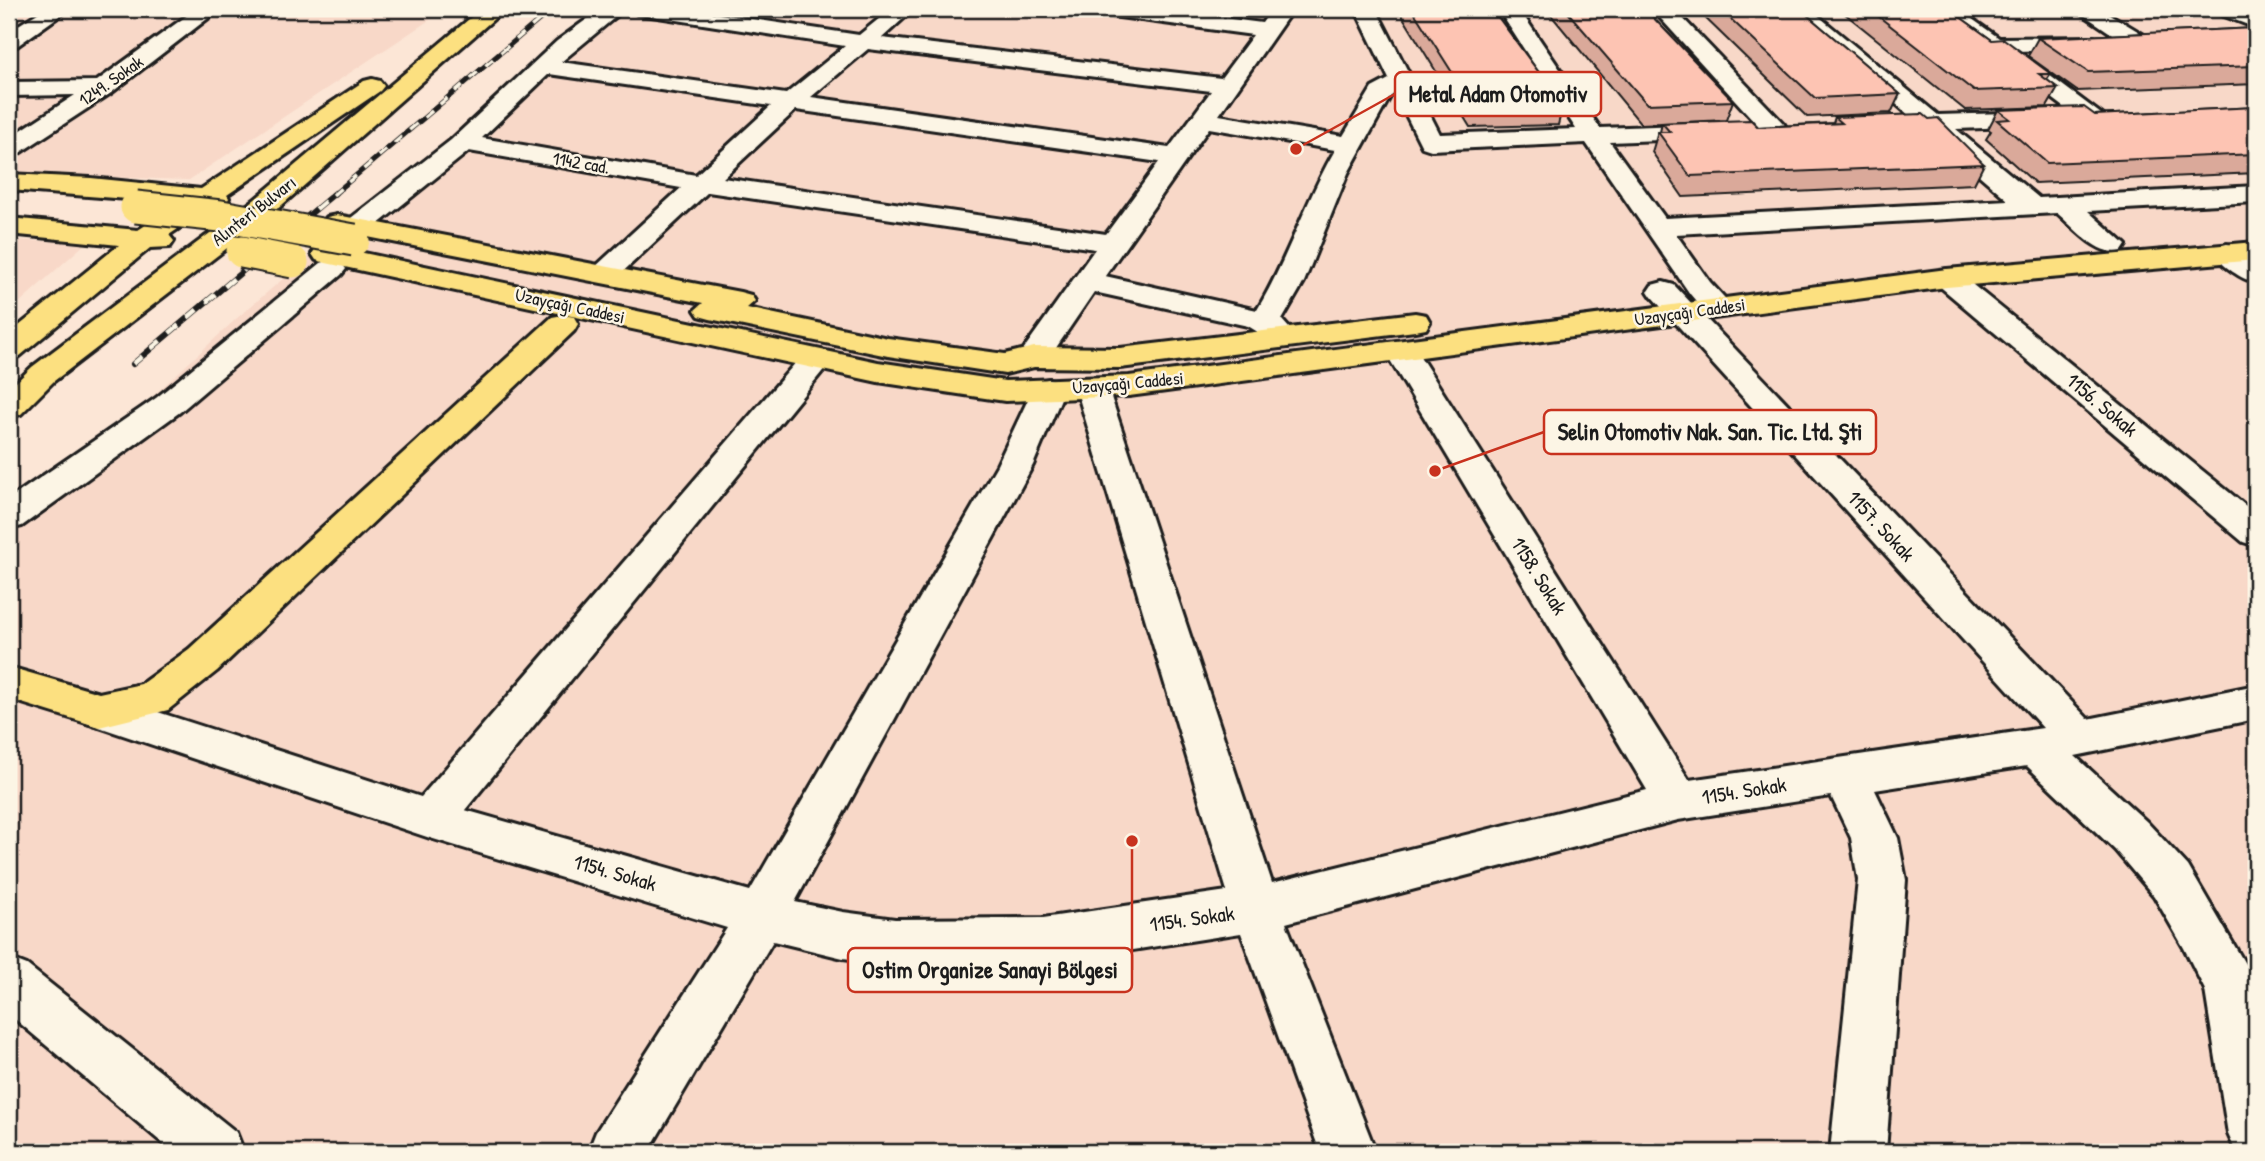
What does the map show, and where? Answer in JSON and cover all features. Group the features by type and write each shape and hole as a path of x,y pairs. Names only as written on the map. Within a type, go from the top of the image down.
{"main road":[{"name":"Alınteri Bulvarı","path":"9,349 144,239 489,9"},
{"name":"Alınteri Bulvarı","path":"9,407 43,374 207,247 278,209 494,9"},
{"path":"9,182 206,197 278,209 349,230 604,274 832,319 968,340 1042,373"},
{"name":"Uzayçağı Caddesi","path":"9,198 123,213 230,235 328,262 878,372 1005,391 1042,373 1271,330 1691,300 2242,252"},
{"name":"Uzayçağı Caddesi","path":"9,212 221,216 349,230 888,347 1005,364 1092,388 1129,386 1400,350 1912,262 2256,233"},
{"path":"9,226 144,239 242,252 293,262 328,262 563,324 816,360"},
{"name":"Uzayçağı Caddesi","path":"9,683 99,710 153,698 203,660 563,324"}],"street":[{"path":"9,41 58,9"},
{"name":"1249. Sokak","path":"9,149 103,88 209,9"},
{"path":"349,230 463,142 542,66 614,9"},
{"path":"645,9 863,42 1227,86"},
{"path":"604,274 699,183 789,103 904,9"},
{"path":"1104,9 1275,19"},
{"path":"1366,9 1431,142 1801,128"},
{"name":"1157. Sokak","path":"1509,9 1593,136 1658,227 1691,300 2058,743 2131,836 2171,881 2243,991 2256,1134"},
{"path":"1662,9 1774,129"},
{"path":"1797,9 2032,206"},
{"path":"1944,9 2093,117"},
{"path":"2086,9 2138,41"},
{"path":"2227,9 2256,22"},
{"path":"616,1152 654,1094 760,916 1015,465 1042,373 1086,281 1275,19"},
{"path":"2230,37 2256,36"},
{"path":"1993,44 2164,40"},
{"path":"542,66 1176,157"},
{"path":"1086,281 1271,330 1279,302 1320,206 1351,145 1382,90 1402,83"},
{"path":"9,89 103,88"},
{"path":"1868,125 2120,115"},
{"path":"1203,120 1351,145"},
{"name":"1142 cad.","path":"463,142 699,183 1113,243"},
{"path":"1658,227 2256,194"},
{"path":"2064,205 2112,245"},
{"path":"2242,252 2256,274"},
{"path":"9,517 168,405 328,262"},
{"name":"1156. Sokak","path":"1947,278 2256,533"},
{"name":"1158. Sokak","path":"1400,350 1678,801"},
{"path":"430,819 816,360"},
{"path":"1092,388 1256,909 1348,1152"},
{"name":"1154. Sokak","path":"99,710 430,819 760,916 843,935 895,942 1043,941 1256,909 1678,801 2058,743 2256,702"},
{"path":"1842,776 1869,820 1881,862 1882,880 1858,1152"},
{"path":"9,982 216,1152"}],"shaded area":[{"path":"9,9 446,9 189,180 9,174"},
{"path":"603,9 2256,9 2256,1152 9,1152 9,530 236,319 562,40"},
{"path":"9,240 87,242 9,312"}],"building":[{"path":"1412,9 1492,9 1563,105 1474,107"},
{"path":"1565,9 1645,9 1733,101 1647,104"},
{"path":"1720,9 1800,9 1900,94 1815,98"},
{"path":"1869,9 1949,9 1992,40 2004,39 2051,74 2039,74 2058,88 1974,91"},
{"path":"2256,28 2256,66 2088,72 2038,38"},
{"path":"2084,107 2095,115 2256,107 2256,154 2047,163 1997,120 2010,119 1998,110"},
{"path":"1923,114 1929,119 1938,118 1984,164 1690,176 1658,132 1670,132 1662,123 1751,120 1758,127 1842,123 1835,117"}],"railway":[{"path":"333,195 552,9"},
{"path":"133,364 335,193"}],"place":[{"name":"Metal Adam Otomotiv","path":"1296,149"},
{"name":"Selin Otomotiv Nak. San. Tic. Ltd. Şti","path":"1435,471"},
{"name":"Ostim Organize Sanayi Bölgesi","path":"1132,841"}]}
